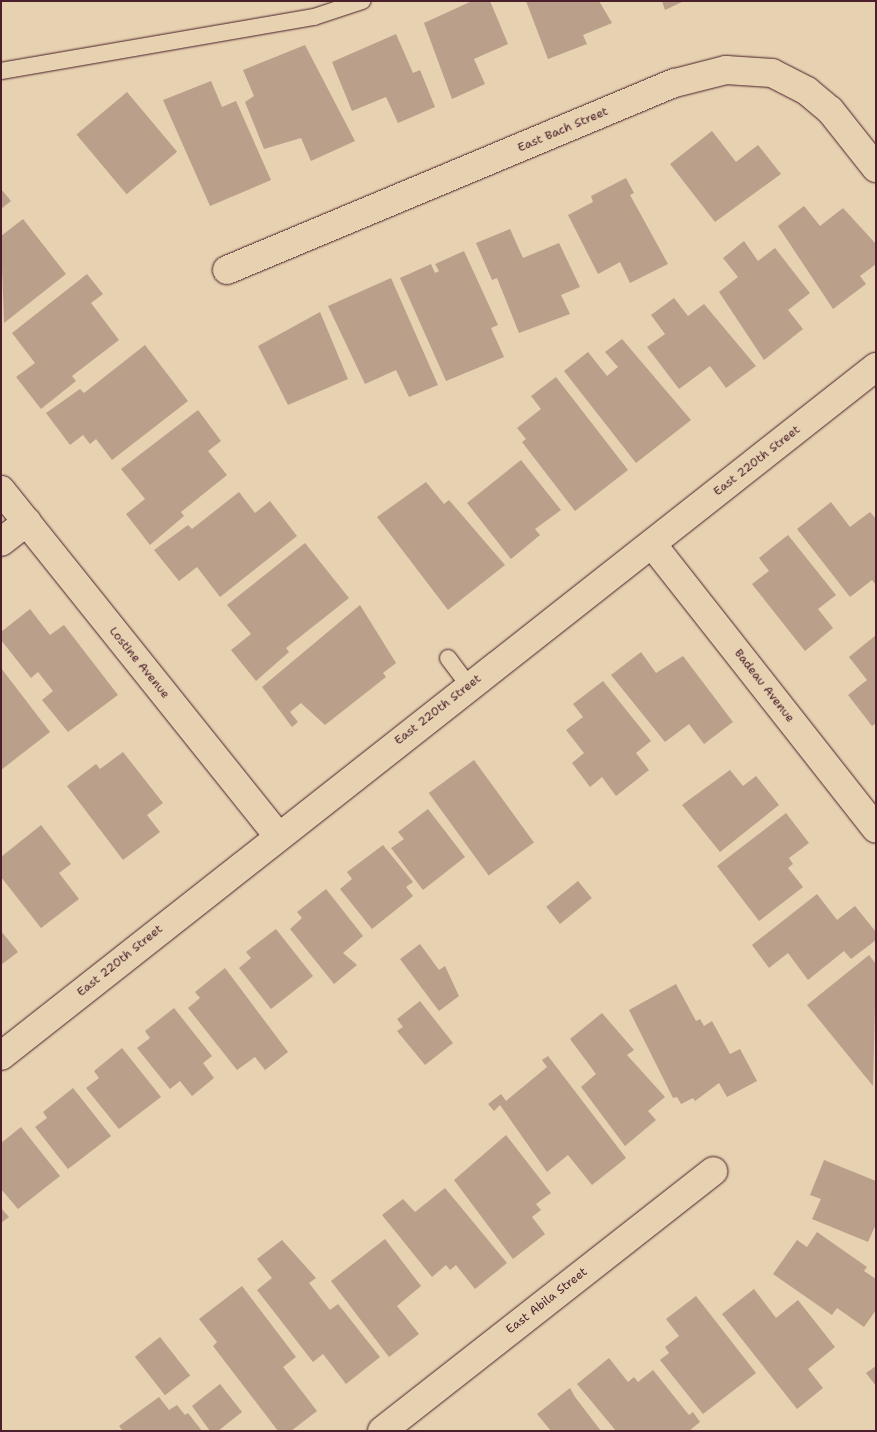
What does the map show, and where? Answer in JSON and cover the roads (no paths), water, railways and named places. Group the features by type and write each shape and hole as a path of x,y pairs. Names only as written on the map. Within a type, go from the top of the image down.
{"street":[{"name":"East Bach Street","path":"227,270 675,83 726,70 772,73 807,91 830,110 876,168"},
{"name":"East 220th Street","path":"1,1056 278,835 876,367"},
{"name":"Lostine Avenue","path":"1,490 278,835"},
{"path":"1,542 27,522"},
{"name":"Badeau Avenue","path":"652,544 876,829"},
{"name":"East Abila Street","path":"382,1431 713,1171"}],"lane":[{"path":"1,71 314,18 362,1"},
{"path":"448,658 470,686"}]}
